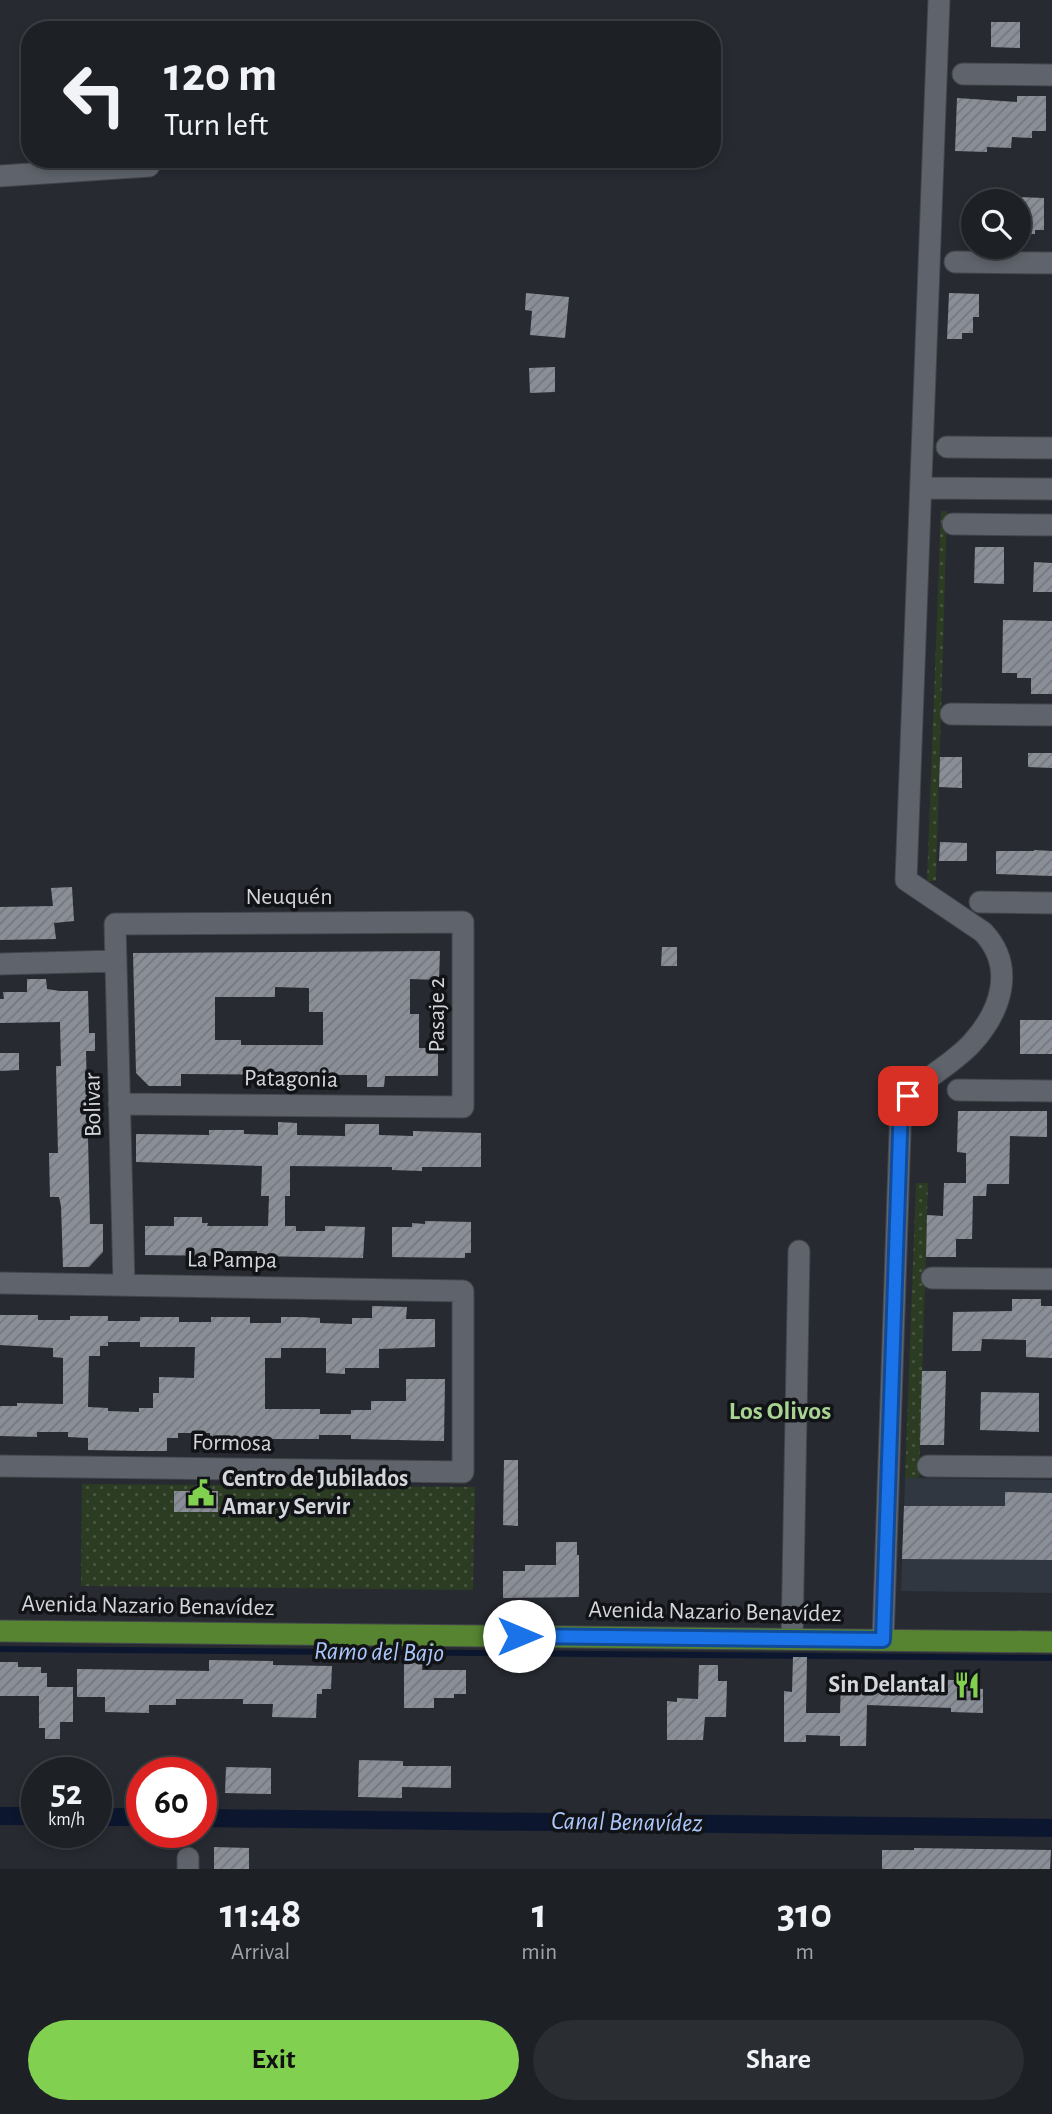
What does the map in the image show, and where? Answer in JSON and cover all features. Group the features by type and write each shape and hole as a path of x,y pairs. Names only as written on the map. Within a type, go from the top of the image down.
{"main road":[{"name":"Avenida Nazario Benavídez","path":"0,1631 1052,1642"}],"street":[{"path":"883,1640 901,1103 971,1044 991,1014 1000,995 1002,983 1002,962 991,940 906,880 939,0"},
{"path":"963,74 1052,75"},
{"path":"0,176 119,168"},
{"path":"955,262 1052,263"},
{"path":"947,447 1052,448"},
{"path":"921,488 1052,489"},
{"path":"953,524 1052,525"},
{"path":"951,714 1052,715"},
{"path":"980,902 1052,903"},
{"name":"Neuquén","path":"115,924 463,922"},
{"name":"Pasaje 2","path":"463,922 463,1107"},
{"name":"Bolivar","path":"115,924 124,1285"},
{"path":"0,964 116,961"},
{"path":"958,1090 1052,1091"},
{"name":"Patagonia","path":"119,1104 463,1107"},
{"path":"792,1639 799,1251"},
{"path":"932,1278 1052,1279"},
{"name":"La Pampa","path":"0,1283 463,1291 463,1472"},
{"name":"Formosa","path":"0,1466 463,1472"},
{"path":"928,1466 1052,1467"}],"shaded area":[{"path":"905,1478 1052,1480 1052,1593 901,1591"}],"green space":[{"path":"941,511 947,511 936,881 927,881"},
{"path":"916,1183 928,1183 919,1478 905,1478"},
{"path":"82,1484 475,1487 473,1590 81,1586"}],"water":[{"path":"0,1807 21,1807 21,1825 0,1825"},
{"path":"112,1808 126,1808 126,1826 112,1826"},
{"name":"Canal Benavídez","path":"217,1809 1052,1819 1052,1837 217,1827"}],"building":[{"path":"991,22 1020,22 1020,48 991,47"},
{"path":"1017,96 1046,96 1046,131 1032,131 1032,138 1012,137 1011,148 987,147 987,152 955,151 957,98 1017,102"},
{"path":"1031,198 1044,198 1044,230 1035,230 1035,234 1031,234"},
{"path":"526,293 569,297 565,338 530,335 532,311 525,310"},
{"path":"949,293 979,294 979,317 973,317 973,333 962,333 962,339 947,339"},
{"path":"555,367 555,392 530,393 529,368"},
{"path":"975,547 1004,547 1004,584 974,583"},
{"path":"1034,562 1052,563 1052,592 1033,592"},
{"path":"1003,620 1052,621 1052,694 1031,694 1031,678 1017,678 1017,673 1002,673"},
{"path":"1028,753 1052,753 1052,768 1028,767"},
{"path":"940,757 962,757 962,788 939,787"},
{"path":"940,842 967,843 967,861 939,861"},
{"path":"996,851 1052,851 1052,876 996,874"},
{"path":"72,887 74,921 54,923 56,939 0,940 0,907 53,906 51,888"},
{"path":"662,947 677,947 677,966 661,966"},
{"path":"440,951 439,980 410,979 410,1014 419,1014 419,1048 438,1048 438,1076 385,1076 384,1087 367,1087 367,1075 181,1074 181,1086 149,1086 136,1073 133,953","holes":["275,987 309,988 309,1012 323,1012 323,1045 241,1045 241,1040 215,1040 215,997 275,997"]},
{"path":"27,979 46,979 47,989 88,991 89,1033 95,1033 95,1051 86,1051 90,1224 103,1224 103,1252 89,1267 63,1267 61,1206 59,1197 50,1197 49,1153 58,1153 56,1066 61,1066 60,1022 0,1023 0,999 4,999 3,992 27,992"},
{"path":"1020,1020 1052,1020 1052,1054 1020,1054"},
{"path":"0,1053 19,1053 19,1070 0,1071"},
{"path":"958,1111 1047,1111 1047,1137 1010,1136 1009,1184 987,1184 986,1196 973,1196 972,1239 956,1239 956,1257 926,1257 927,1215 943,1216 944,1183 966,1183 966,1153 957,1152"},
{"path":"278,1122 297,1123 297,1135 345,1136 345,1124 379,1124 379,1135 413,1136 413,1131 481,1133 481,1167 422,1167 422,1171 392,1170 392,1167 290,1166 290,1196 285,1196 285,1226 296,1226 296,1231 325,1231 325,1226 365,1227 363,1258 257,1256 257,1251 227,1251 227,1256 145,1255 145,1226 174,1226 174,1217 202,1217 202,1223 208,1223 207,1226 268,1226 269,1196 261,1196 262,1166 136,1162 136,1134 209,1135 209,1130 244,1130 244,1134 278,1135"},
{"path":"425,1221 471,1222 471,1253 465,1253 465,1258 392,1257 392,1227 412,1227 412,1223 425,1224"},
{"path":"1012,1299 1041,1299 1041,1306 1052,1306 1052,1358 1026,1357 1026,1340 982,1339 981,1351 952,1351 953,1312 1012,1311"},
{"path":"372,1306 407,1307 406,1319 435,1319 435,1347 379,1349 379,1368 345,1368 345,1374 326,1373 326,1348 281,1348 281,1358 265,1358 265,1409 320,1409 320,1414 351,1414 351,1410 371,1410 371,1401 406,1401 406,1379 445,1379 444,1441 351,1439 351,1435 319,1435 319,1439 210,1439 210,1433 178,1433 178,1438 167,1438 167,1451 143,1451 88,1450 88,1438 68,1437 68,1432 37,1432 37,1437 0,1436 0,1406 17,1406 17,1403 63,1404 63,1358 53,1357 53,1348 0,1345 0,1315 38,1315 38,1320 70,1320 70,1316 108,1316 108,1321 140,1321 140,1317 179,1317 179,1322 211,1322 211,1317 250,1317 250,1323 281,1323 281,1317 300,1317 320,1318 320,1323 352,1324 352,1318 372,1318","holes":["108,1342 140,1342 140,1347 195,1347 194,1378 159,1377 159,1393 153,1393 153,1408 139,1408 139,1412 88,1407 89,1356 100,1356 100,1346 108,1346"]},
{"path":"922,1371 946,1371 944,1445 920,1445"},
{"path":"981,1392 1039,1393 1039,1432 980,1430"},
{"path":"504,1460 518,1460 518,1526 503,1525"},
{"path":"174,1491 218,1491 218,1512 174,1512"},
{"path":"1005,1492 1052,1493 1052,1560 902,1559 904,1506 1005,1506"},
{"path":"556,1542 577,1542 579,1597 503,1598 503,1571 525,1571 525,1565 556,1565"},
{"path":"793,1657 807,1657 806,1713 840,1713 841,1683 913,1684 914,1678 971,1681 971,1688 983,1689 983,1713 951,1712 951,1708 867,1705 866,1746 840,1746 840,1736 806,1735 806,1742 784,1742 784,1691 792,1692"},
{"path":"209,1660 273,1661 273,1665 332,1666 331,1689 322,1689 322,1694 317,1694 316,1718 272,1717 273,1704 243,1704 243,1699 176,1699 176,1705 149,1705 149,1713 105,1712 105,1697 77,1697 77,1669 209,1671"},
{"path":"0,1662 18,1662 18,1667 41,1667 41,1673 47,1673 47,1687 73,1687 73,1722 60,1722 60,1739 45,1739 45,1728 39,1728 39,1696 0,1696"},
{"path":"404,1662 423,1662 422,1670 466,1670 466,1694 454,1694 454,1698 434,1698 434,1708 404,1708"},
{"path":"699,1665 718,1665 718,1681 727,1681 726,1717 705,1717 703,1740 667,1740 667,1701 677,1702 677,1698 698,1699"},
{"path":"359,1760 403,1761 403,1766 451,1766 451,1788 402,1787 402,1798 358,1797"},
{"path":"226,1767 271,1768 271,1794 225,1793"},
{"path":"214,1848 249,1848 249,1869 214,1869"},
{"path":"882,1850 1051,1850 1050,1869 882,1869"}],"waterway":[{"name":"Ramo del Bajo","path":"0,1649 1052,1658"}],"place":[{"name":"Centro de Jubilados Amar y Servir","path":"201,1493"},
{"name":"Sin Delantal","path":"967,1685"}],"district":[{"name":"Los Olivos","path":"780,1411"}],"route":[{"path":"519,1636 883,1640 901,1103 908,1096"}]}
